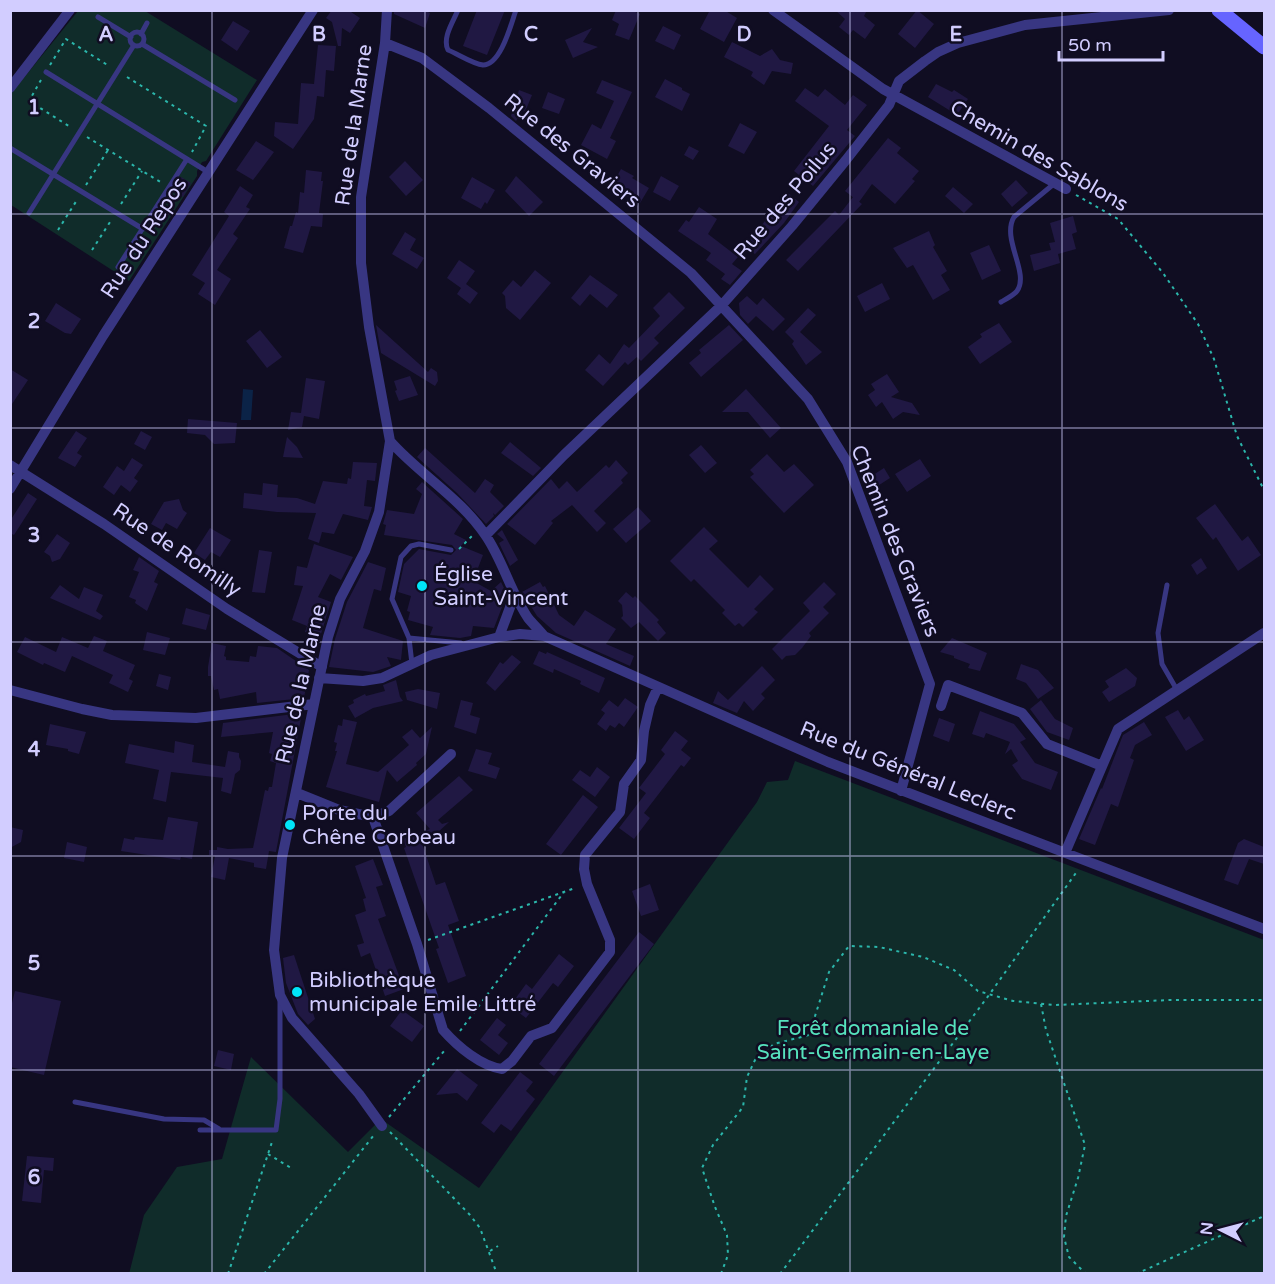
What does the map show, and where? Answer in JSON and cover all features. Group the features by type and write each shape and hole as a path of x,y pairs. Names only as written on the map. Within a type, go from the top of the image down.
{"main road":[{"path":"1219,10 1264,47"}],"street":[{"path":"10,88 70,10"},
{"name":"Rue du Repos","path":"10,489 104,336 313,10"},
{"name":"Rue de la Marne","path":"382,1126 358,1094 297,1025 280,995 274,950 282,858 320,672 340,599 365,551 379,512 390,441 369,327 361,262 361,197 385,43 387,10"},
{"name":"Chemin des Sablons","path":"773,10 892,95 1066,189"},
{"name":"Rue des Poilus","path":"483,532 721,306 792,226 846,160 889,105 899,81 938,52 958,43 1025,25 1169,10"},
{"name":"Rue des Graviers","path":"385,43 422,58 489,108 684,267 721,306"},
{"name":"Chemin des Graviers","path":"721,306 808,399 847,462 930,684 901,791"},
{"path":"390,441 483,532 528,618 544,636"},
{"name":"Rue de Romilly","path":"10,465 104,524 320,672"},
{"path":"499,637 515,594"},
{"path":"1065,853 1118,729 1264,633"},
{"path":"320,672 363,681 382,678 431,655 471,644 520,634 544,636"},
{"name":"Rue du Général Leclerc","path":"544,636 828,762 1264,929"},
{"path":"941,706 948,685 1022,713 1047,744 1102,766"},
{"path":"373,817 417,944 443,1030 453,1041 490,1067 502,1069 512,1061 531,1035 552,1028 610,952 610,940 587,884 584,869 585,855 620,812 624,784 641,760 650,705 658,687"},
{"path":"10,690 112,715 196,718 314,704"},
{"path":"297,793 339,810 373,817 389,811 451,754"}],"lane":[{"path":"458,10 448,34 446,45 448,50 482,65 498,57 516,10"},
{"path":"98,17 131,37 134,45"},
{"path":"141,34 147,23"},
{"path":"131,37 135,33 141,34"},
{"path":"141,34 144,38 142,44"},
{"path":"29,213 134,45 142,44 235,100"},
{"path":"46,72 209,173"},
{"path":"10,148 143,228"},
{"path":"118,267 188,159"},
{"path":"1001,302 1016,292 1019,287 1019,275 1010,231 1011,223 1014,217 1055,183"},
{"path":"412,664 409,638 392,599 402,557 411,546 419,544 452,550"},
{"path":"1167,585 1158,633 1162,664 1178,690"},
{"path":"409,638 471,644"},
{"path":"200,1130 276,1130 280,1099 280,995"},
{"path":"75,1102 164,1119 204,1120 221,1130"}],"path":[{"path":"46,72 66,39 206,126 188,159"},
{"name":"Chemin des Sablons","path":"1066,189 1118,219 1163,273 1198,324 1214,359 1237,436 1264,490"},
{"path":"452,550 457,551 483,532"},
{"path":"780,1274 1085,861"},
{"path":"417,944 587,884"},
{"path":"264,1274 453,1041 564,892"},
{"path":"721,1274 728,1255 727,1235 702,1168 713,1144 743,1107 747,1077 755,1060 774,1044 809,1035 829,972 849,946 879,947 923,957 954,970 978,991 1013,1001 1041,1004 1264,1000"},
{"path":"1041,1004 1050,1041 1085,1145 1066,1216 1064,1237 1070,1257 1086,1274"},
{"path":"382,1126 427,1168 480,1227 497,1274"},
{"path":"228,1274 276,1130"},
{"path":"268,1154 291,1168"},
{"path":"1136,1274 1193,1245 1264,1216"},
{"path":"489,1251 498,1246"}],"green space":[{"path":"78,11 145,11 257,80 206,161 202,162 197,176 129,281 11,205 10,95"},
{"name":"Forêt domaniale de Saint-Germain-en-Laye","path":"795,761 1264,940 1264,1273 129,1274 144,1215 177,1167 222,1159 251,1057 348,1152 381,1119 479,1188 757,802 767,782 788,780"}],"water":[{"path":"243,389 253,390 251,420 241,420"}],"building":[{"path":"332,10 348,10 360,18 350,33 342,28 341,46 338,46 332,22 326,18"},
{"path":"394,10 424,10 430,13 425,28 394,14"},
{"path":"477,10 505,10 487,55 463,46"},
{"path":"616,10 631,10 640,14 629,40 615,35 619,24 612,20"},
{"path":"710,10 724,10 737,18 724,42 700,29"},
{"path":"835,10 867,10 864,16 875,25 865,39 853,30 849,35 839,27 845,19"},
{"path":"917,10 934,24 915,48 898,34"},
{"path":"233,21 250,31 237,51 221,40"},
{"path":"663,26 681,35 674,50 655,41"},
{"path":"592,28 583,42 598,47 573,58 565,40"},
{"path":"732,42 760,56 772,49 780,60 793,63 791,74 772,71 764,85 751,76 753,72 724,57"},
{"path":"318,45 336,46 334,71 326,70 324,97 317,96 314,119 293,149 274,136 275,122 298,124 301,83 314,84"},
{"path":"665,79 690,94 682,111 655,97"},
{"path":"602,80 632,92 610,138 616,141 607,159 581,145 592,124 601,129 614,101 596,93"},
{"path":"936,84 952,92 954,90 968,99 957,115 928,97"},
{"path":"805,88 818,97 825,89 845,105 853,95 867,105 847,130 855,136 813,186 794,171 829,126 795,101"},
{"path":"519,90 532,95 525,112 523,111 516,121 511,116"},
{"path":"548,92 565,99 559,114 542,108"},
{"path":"740,123 757,132 744,154 728,146"},
{"path":"888,138 901,148 897,153 919,171 912,179 915,181 895,204 872,184 859,202 845,191"},
{"path":"256,141 274,152 253,180 236,170"},
{"path":"689,146 699,151 693,160 684,155"},
{"path":"405,161 423,180 406,196 389,177"},
{"path":"621,169 649,188 640,203 610,189"},
{"path":"306,170 322,172 319,213 323,214 322,227 311,226 303,253 284,248 290,226 292,226 296,212 298,213 300,192 304,193"},
{"path":"516,176 543,202 529,216 505,191"},
{"path":"661,176 679,186 670,201 653,192"},
{"path":"181,177 191,183 183,197 172,191"},
{"path":"472,177 495,190 487,204 485,202 481,209 461,198"},
{"path":"1016,180 1028,193 1012,207 1001,194"},
{"path":"240,186 253,195 246,207 250,209 233,234 238,238 217,270 231,279 215,305 198,294 205,283 192,275 229,216 224,212"},
{"path":"953,187 973,204 964,213 945,196"},
{"path":"787,192 799,202 784,223 755,254 745,247"},
{"path":"853,197 862,204 798,271 786,260 835,211 839,215"},
{"path":"699,207 717,219 708,234 738,257 732,264 742,271 730,285 721,279 725,274 706,260 711,253 678,231 686,220 689,222"},
{"path":"1073,216 1077,232 1072,234 1076,249 1058,254 1060,263 1034,271 1030,255 1051,250 1049,243 1055,242 1050,223"},
{"path":"929,231 935,245 933,247 947,271 941,275 950,290 933,300 913,265 907,268 893,248"},
{"path":"405,232 416,239 410,250 424,258 417,269 392,254"},
{"path":"989,245 1001,271 982,280 970,253"},
{"path":"459,260 475,271 466,284 478,293 470,304 457,294 461,288 447,278"},
{"path":"535,270 551,283 520,320 506,308 505,296 502,293 513,280 521,287"},
{"path":"590,275 618,295 607,308 590,294 580,306 571,298"},
{"path":"882,283 890,299 865,312 857,296"},
{"path":"669,292 685,308 654,338 659,343 641,361 637,357 628,365 625,362 603,386 585,370 599,354 610,364 624,344 629,348 660,316 653,308"},
{"path":"747,296 757,305 763,298 785,319 773,331 756,316 748,324 740,315 739,303"},
{"path":"56,303 81,319 71,334 45,321"},
{"path":"808,308 816,315 800,332 822,352 806,365 792,344 794,341 785,332"},
{"path":"999,323 1012,342 980,364 968,347 982,337 980,334"},
{"path":"376,325 428,372 431,368 437,372 438,381 435,386 381,353"},
{"path":"729,325 743,340 701,377 689,363 701,353 699,350"},
{"path":"260,330 282,357 267,368 246,341"},
{"path":"10,369 28,380 10,407"},
{"path":"887,374 899,392 891,397 912,403 920,415 903,412 893,419 882,402 876,407 868,395 875,390 871,384"},
{"path":"410,376 418,395 399,401 394,381"},
{"path":"306,378 325,381 319,419 304,416 302,427 288,430 291,412 301,413"},
{"path":"746,389 781,428 770,438 748,412 722,412"},
{"path":"188,419 237,423 235,443 214,444 205,435 187,433"},
{"path":"76,431 87,438 77,453 82,456 75,467 58,458"},
{"path":"141,431 152,437 145,450 134,444"},
{"path":"287,437 297,447 303,458 283,457"},
{"path":"510,442 541,468 533,476 501,453"},
{"path":"701,445 717,463 705,473 689,455"},
{"path":"425,448 475,493 485,479 494,485 490,492 504,506 495,515 493,513 494,516 486,524 457,493 417,457"},
{"path":"767,454 784,472 794,464 814,485 784,513 750,477 754,474 750,470"},
{"path":"132,458 143,465 134,478 138,481 130,492 121,485 114,495 103,487 117,466 124,471"},
{"path":"920,459 931,476 907,492 895,474"},
{"path":"616,460 628,473 621,480 623,483 594,511 606,523 597,532 572,505 551,521 553,523 535,545 507,524 551,479 559,489 567,481 577,492 606,465 609,468"},
{"path":"353,462 377,463 375,481 367,480 364,506 372,507 368,520 343,514 334,534 322,532 319,543 308,539 316,513 243,508 244,493 262,495 263,483 278,485 277,497 297,498 315,504 323,481 347,484 348,478 351,479"},
{"path":"884,468 890,478 873,489 867,479"},
{"path":"422,482 463,519 454,534 466,540 461,546 483,555 473,581 491,591 501,582 507,594 494,628 473,626 471,636 460,638 430,635 433,627 408,620 410,612 407,611 411,596 398,592 404,564 419,549 451,555 456,550 452,545 384,535 386,525 383,524 387,510 414,514 422,494 416,489"},
{"path":"28,493 37,499 14,535 10,533 10,521"},
{"path":"179,499 183,510 187,513 177,529 166,523 162,530 151,524 164,502"},
{"path":"1215,504 1242,541 1248,536 1261,555 1238,571 1216,537 1213,540 1196,518"},
{"path":"638,507 651,521 626,543 613,529"},
{"path":"704,527 718,541 709,549 748,588 760,575 774,589 754,609 758,612 743,627 739,623 735,626 722,613 725,610 694,579 691,582 670,561"},
{"path":"210,528 231,540 220,557 211,552 205,560 194,553"},
{"path":"502,530 518,560 510,566 499,543 504,540 497,534"},
{"path":"57,534 70,543 60,559 52,562 50,556 44,552"},
{"path":"314,544 353,557 341,580 330,574 318,597 331,602 320,637 305,632 307,626 292,620 303,586 294,585 297,566 307,568"},
{"path":"259,550 272,552 265,593 252,592"},
{"path":"139,557 159,571 154,582 158,584 147,611 135,603 136,600 129,597 139,572 133,570"},
{"path":"1201,558 1207,568 1197,575 1191,565"},
{"path":"368,562 386,568 381,591 374,589 363,628 403,641 401,660 387,657 391,666 373,672 329,667 347,602"},
{"path":"540,582 543,587 545,586 559,615 574,626 585,610 616,629 606,644 634,656 630,666 556,633 537,616 522,592"},
{"path":"824,582 836,594 823,607 829,613 809,633 811,636 795,655 786,656 782,660 772,649 810,611 803,603"},
{"path":"60,585 79,599 84,587 103,595 96,611 103,616 100,620 50,598"},
{"path":"626,592 633,598 635,596 659,620 657,622 666,633 658,641 639,622 631,628 621,618 623,616 622,605 618,601"},
{"path":"186,608 210,615 206,630 182,624"},
{"path":"147,632 170,638 165,655 143,650"},
{"path":"94,636 107,641 103,651 135,665 129,679 133,681 128,692 109,683 113,675 72,656 65,672 44,663 43,665 17,652 25,637 56,652 62,637 88,648"},
{"path":"952,638 987,653 980,671 968,668 970,664 940,652"},
{"path":"212,643 226,646 224,656 226,660 249,662 250,656 256,657 258,646 277,648 309,670 304,698 257,703 256,692 220,699 218,689 214,690 211,676 208,676"},
{"path":"539,651 546,654 547,652 605,678 599,693 580,684 581,681 554,669 553,673 533,664"},
{"path":"512,655 521,662 495,691 486,683 500,662 503,664"},
{"path":"1021,664 1038,670 1054,688 1038,699 1026,683 1016,679"},
{"path":"762,666 775,680 761,694 765,698 753,711 744,701 737,713 713,703 718,691 728,700"},
{"path":"1126,668 1137,678 1135,686 1109,702 1102,692 1109,687 1105,681"},
{"path":"159,674 171,677 168,690 156,686"},
{"path":"396,680 403,701 373,708 355,718 348,706 354,703 353,700 365,694 366,696 385,691 383,685"},
{"path":"418,689 440,693 437,709 407,700 405,692"},
{"path":"625,698 638,707 624,727 619,723 615,728 610,725 606,731 597,724 605,713 601,710 609,700 618,707"},
{"path":"461,700 473,703 470,715 480,718 476,734 454,727"},
{"path":"1041,700 1055,719 1073,728 1069,740 1047,732 1030,709"},
{"path":"1178,710 1184,720 1189,716 1204,740 1186,751 1165,717"},
{"path":"980,711 1014,724 1026,739 1020,742 1035,763 1058,772 1051,790 1022,779 1012,765 1018,761 1011,749 1005,754 1010,742 986,733 984,738 972,734"},
{"path":"302,713 276,852 269,851 266,869 254,867 254,863 229,858 225,880 211,877 215,856 209,855 209,850 217,850 217,847 253,848 265,790 268,791 269,787 272,787 276,763 270,761 272,754 269,753 273,732 221,737 223,723"},
{"path":"939,718 955,724 949,742 933,736"},
{"path":"343,719 357,722 346,764 378,772 409,745 402,737 412,729 420,738 432,727 426,754 416,763 417,765 397,782 387,770 379,802 326,787 337,751 335,751 337,743 334,742 338,725 342,726"},
{"path":"1144,722 1152,735 1135,745 1130,758 1134,760 1118,807 1111,804 1095,845 1079,839 1123,735"},
{"path":"50,724 86,732 79,754 68,751 68,749 46,745"},
{"path":"675,731 688,741 681,750 691,758 684,767 681,765 644,813 650,818 634,839 619,828 646,793 639,788 665,754 661,750"},
{"path":"175,741 194,745 192,762 225,767 228,751 239,753 240,770 235,774 231,794 221,791 223,778 171,772 166,802 153,799 159,770 125,763 129,744 174,753"},
{"path":"476,749 492,753 488,764 500,768 496,779 468,771"},
{"path":"597,767 610,777 595,797 572,780 580,770 590,777"},
{"path":"459,776 473,790 438,820 442,824 449,822 423,846 436,885 445,882 459,921 448,925 466,976 448,983 436,949 439,948 404,848 406,847 403,839 430,829 416,813"},
{"path":"583,795 598,807 561,855 546,844"},
{"path":"168,817 198,822 192,859 181,857 180,860 121,851 124,838 163,840"},
{"path":"10,827 23,830 21,842 10,848"},
{"path":"1244,839 1264,847 1264,864 1249,859 1238,885 1224,880 1238,843"},
{"path":"67,842 87,847 84,862 64,858"},
{"path":"373,859 383,885 376,887 386,916 378,919 404,989 385,996 370,953 361,957 357,945 364,943 355,915 366,911 363,899 366,898 355,866"},
{"path":"650,884 659,910 641,916 632,891"},
{"path":"639,932 654,944 554,1076 539,1064"},
{"path":"559,954 574,966 558,987 553,983 526,1018 510,1006 526,984 532,989"},
{"name":"Bibliothèque municipale Emile Littré","path":"294,955 315,1019 308,1025 298,1014 286,983 283,958"},
{"path":"15,991 61,1001 44,1075 10,1067 10,1011"},
{"path":"402,1010 424,1026 412,1042 390,1026"},
{"path":"497,1018 506,1025 498,1035 508,1043 499,1055 480,1040"},
{"path":"218,1050 234,1054 231,1070 214,1066"},
{"path":"457,1069 478,1085 467,1101 457,1093 436,1095"},
{"path":"520,1072 533,1082 526,1091 535,1099 511,1131 501,1124 494,1133 481,1123"},
{"path":"27,1156 54,1158 53,1171 44,1170 41,1203 22,1201"}],"place":[{"name":"Église Saint-Vincent","path":"422,586"},
{"name":"Porte du Chêne Corbeau","path":"290,825"},
{"name":"Bibliothèque municipale Emile Littré","path":"297,992"}]}
